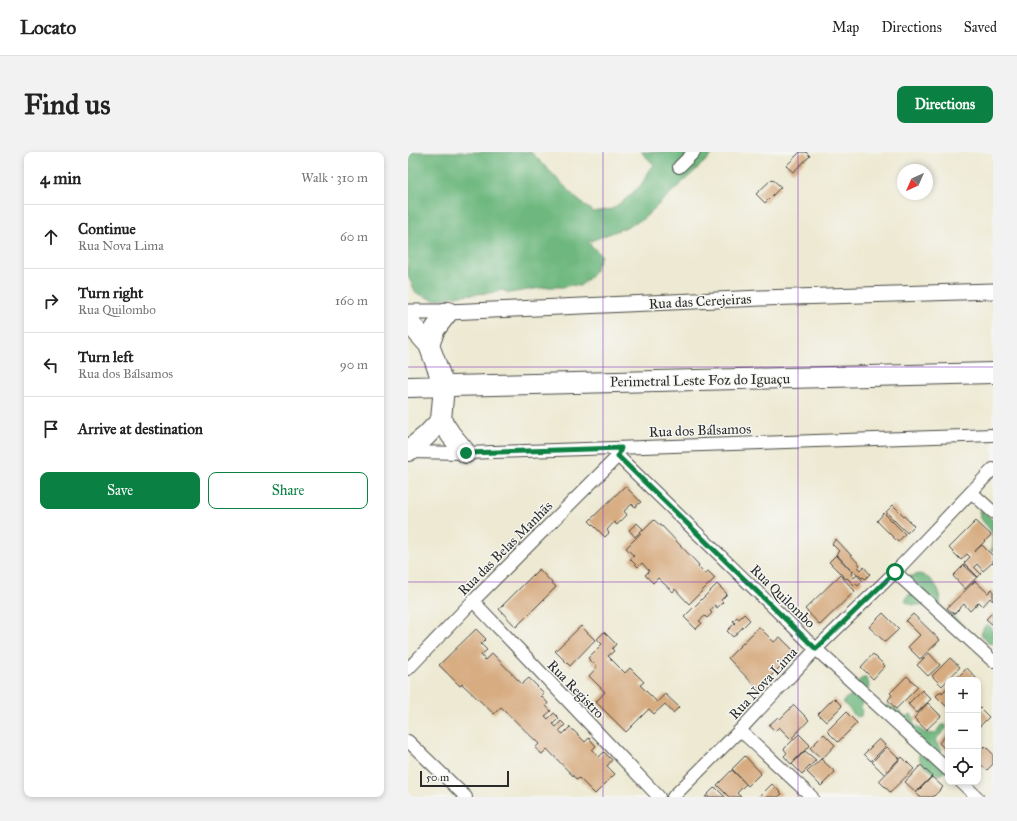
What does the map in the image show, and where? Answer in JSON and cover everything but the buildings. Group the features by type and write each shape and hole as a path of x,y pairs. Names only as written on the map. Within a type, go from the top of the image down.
{"highway":[{"path":"429,345 435,329 448,312"},
{"path":"408,324 412,326 429,345 444,386 441,420 408,452"},
{"name":"Perimetral Leste Foz do Iguaçu","path":"408,387 993,373"},
{"path":"441,420 466,453"}],"street":[{"path":"679,167 694,152"},
{"name":"Rua das Cerejeiras","path":"408,312 448,312 993,290"},
{"name":"Rua dos Bálsamos","path":"408,452 620,452 993,435"},
{"name":"Rua das Belas Manhãs","path":"408,669 472,601 620,452"},
{"name":"Rua Quilombo","path":"620,452 816,649 945,767"},
{"name":"Rua Nova Lima","path":"673,797 740,730 816,649 895,572 993,469"},
{"path":"971,492 993,512"},
{"path":"895,572 993,661"},
{"name":"Rua Registro","path":"472,601 659,797"},
{"path":"740,730 812,797"},
{"path":"408,741 466,797"},
{"path":"964,785 977,797"}],"green space":[{"path":"408,152 531,152 577,199 593,212 612,209 641,185 654,165 641,152 715,152 643,219 588,242 601,255 594,273 580,286 571,285 563,287 547,287 509,293 502,290 434,300 416,293 408,276"},
{"path":"979,510 984,512 993,520 993,552 991,551 991,532 981,518"},
{"path":"919,574 930,579 935,584 939,591 941,606 965,628 931,608 923,605 913,605 905,601 907,596 911,594 904,578"},
{"path":"986,625 988,625 993,631 993,644 988,643 981,634"},
{"path":"866,678 869,688 861,705 861,716 856,717 843,702 846,698 855,695 858,681"},
{"path":"886,705 896,709 907,717 911,714 914,718 913,724 925,733 935,734 941,725 945,725 945,730 935,740 945,758 945,771 941,775 930,770 921,762 918,756 922,752 884,710"}],"route":[{"path":"466,453 621,448 618,456 816,649 895,572"}]}
